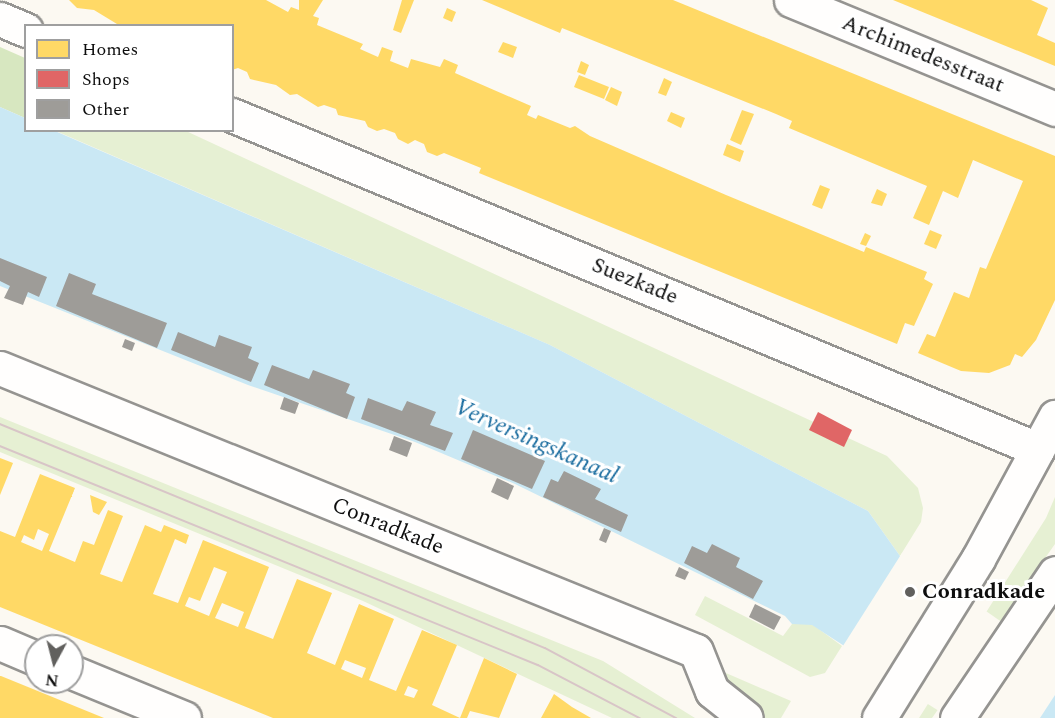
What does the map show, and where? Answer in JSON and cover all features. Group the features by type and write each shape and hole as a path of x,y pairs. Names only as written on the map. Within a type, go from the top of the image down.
{"street":[{"name":"Archimedesstraat","path":"791,0 1055,109"},
{"path":"0,19 24,29"},
{"name":"Suezkade","path":"234,116 1037,449"},
{"name":"Conradkade","path":"0,368 696,651 712,691 746,718"},
{"path":"882,714 978,559 1055,417"},
{"path":"957,718 1047,585"},
{"path":"0,643 24,653"},
{"path":"84,677 184,718"}],"green space":[{"path":"0,47 24,58 24,118 0,107"},
{"path":"58,132 188,132 887,456 918,488 923,508 921,522 900,556 868,511 550,345"},
{"path":"0,417 603,661 695,718 612,718 363,601 0,452"},
{"path":"1055,497 1055,544 932,718 919,718 1046,518"},
{"path":"705,596 783,636 792,624 812,624 842,646 825,673 810,677 695,615"},
{"path":"712,667 791,701 781,718 763,718 725,689"}],"water":[{"name":"Verversingskanaal","path":"0,107 24,118 24,132 57,132 550,345 868,511 900,556 1055,663 1055,718 955,718 812,625 792,624 785,616 515,484 415,442 248,385 0,286"}],"pier":[{"path":"902,553 1055,659 1055,695 1040,718 950,718 841,649"}],"building: Homes":[{"path":"69,0 266,0 288,12 291,7 299,10 299,0 323,0 313,16 319,18 317,25 363,44 360,49 378,57 382,47 393,51 390,61 408,68 411,59 440,67 444,59 458,65 455,73 531,106 527,115 536,119 538,115 570,128 575,126 590,136 726,195 864,252 866,247 927,272 924,279 933,284 914,326 905,323 897,344 479,173 481,168 444,153 437,156 427,152 424,144 415,140 408,144 398,139 395,133 384,129 377,131 368,127 365,121 338,115 336,109 324,105 318,107 297,94 290,95 276,85 250,79 247,72 238,68 234,69 234,24 117,24 94,10 77,8"},
{"path":"402,0 414,0 401,33 393,30"},
{"path":"482,0 673,0 1055,156 1055,300 1036,340 1022,357 1015,354 1010,365 989,373 961,371 918,353 927,334 935,337 954,292 969,298 980,267 986,269 1023,181 973,160 958,198 943,191 929,225 913,218 927,186 789,128 792,121 776,114 562,28 560,33"},
{"path":"893,0 1031,0 1048,8 1037,35 1055,43 1055,66"},
{"path":"447,8 456,12 452,22 443,18"},
{"path":"503,42 517,47 513,58 498,52"},
{"path":"581,61 589,65 585,75 577,72"},
{"path":"579,75 609,87 604,99 574,87"},
{"path":"664,78 672,82 666,96 658,93"},
{"path":"611,87 622,92 617,106 605,100"},
{"path":"742,110 754,114 741,145 730,140"},
{"path":"671,112 685,118 681,128 667,121"},
{"path":"727,144 744,151 740,162 723,155"},
{"path":"820,185 830,189 822,209 812,205"},
{"path":"877,189 887,194 882,206 871,203"},
{"path":"930,230 942,235 936,249 924,244"},
{"path":"865,233 871,236 866,246 860,244"},
{"path":"0,458 13,463 0,495"},
{"path":"40,474 75,488 49,551 75,562 83,541 94,545 108,510 123,516 100,574 122,582 145,525 161,532 164,525 189,535 186,544 175,539 153,594 178,603 203,540 269,567 245,628 273,639 297,579 332,593 307,653 335,665 359,604 394,619 369,680 396,691 422,630 457,645 432,705 460,718 273,718 84,641 84,634 66,634 0,607 0,531 15,537","holes":["38,529 49,534 42,551 21,542 24,535 34,540","214,567 227,572 209,616 185,606 189,597 200,601","222,603 244,612 238,627 215,618","345,660 366,668 362,678 341,669","408,686 418,690 414,698 404,695"]},
{"path":"90,495 107,502 99,515 93,512"},
{"path":"484,658 517,674 499,718 470,711 467,718 460,718"},
{"path":"1,676 24,685 24,694 45,694 104,718 0,718"},
{"path":"554,694 572,707 591,718 541,718"}],"building: Shops":[{"path":"818,412 852,430 844,447 809,430"}],"building: Other":[{"path":"0,258 47,277 39,297 28,292 23,305 4,298 10,286 0,281"},
{"path":"69,273 96,284 92,294 167,323 157,348 56,306"},
{"path":"178,332 215,347 219,335 252,347 248,358 259,363 251,382 171,350"},
{"path":"125,339 135,343 132,351 122,347"},
{"path":"272,365 309,379 313,370 350,384 346,393 355,397 347,419 264,385"},
{"path":"284,397 299,403 295,414 280,409"},
{"path":"368,398 402,411 407,401 436,412 430,425 453,433 445,451 361,419"},
{"path":"473,430 545,461 532,489 461,459"},
{"path":"394,436 412,443 407,457 389,450"},
{"path":"564,471 601,489 595,499 628,515 621,532 543,497 551,479 558,482"},
{"path":"497,478 514,486 508,500 491,492"},
{"path":"604,528 611,531 606,543 599,540"},
{"path":"712,544 740,558 736,567 763,581 753,599 684,563 692,546 707,553"},
{"path":"679,567 689,572 685,580 675,576"},
{"path":"755,604 781,617 774,630 749,617"}],"tram line":[{"path":"0,424 545,648 676,718"},
{"path":"0,446 538,665 640,718"}],"place":[{"name":"Conradkade","path":"910,592"}]}
